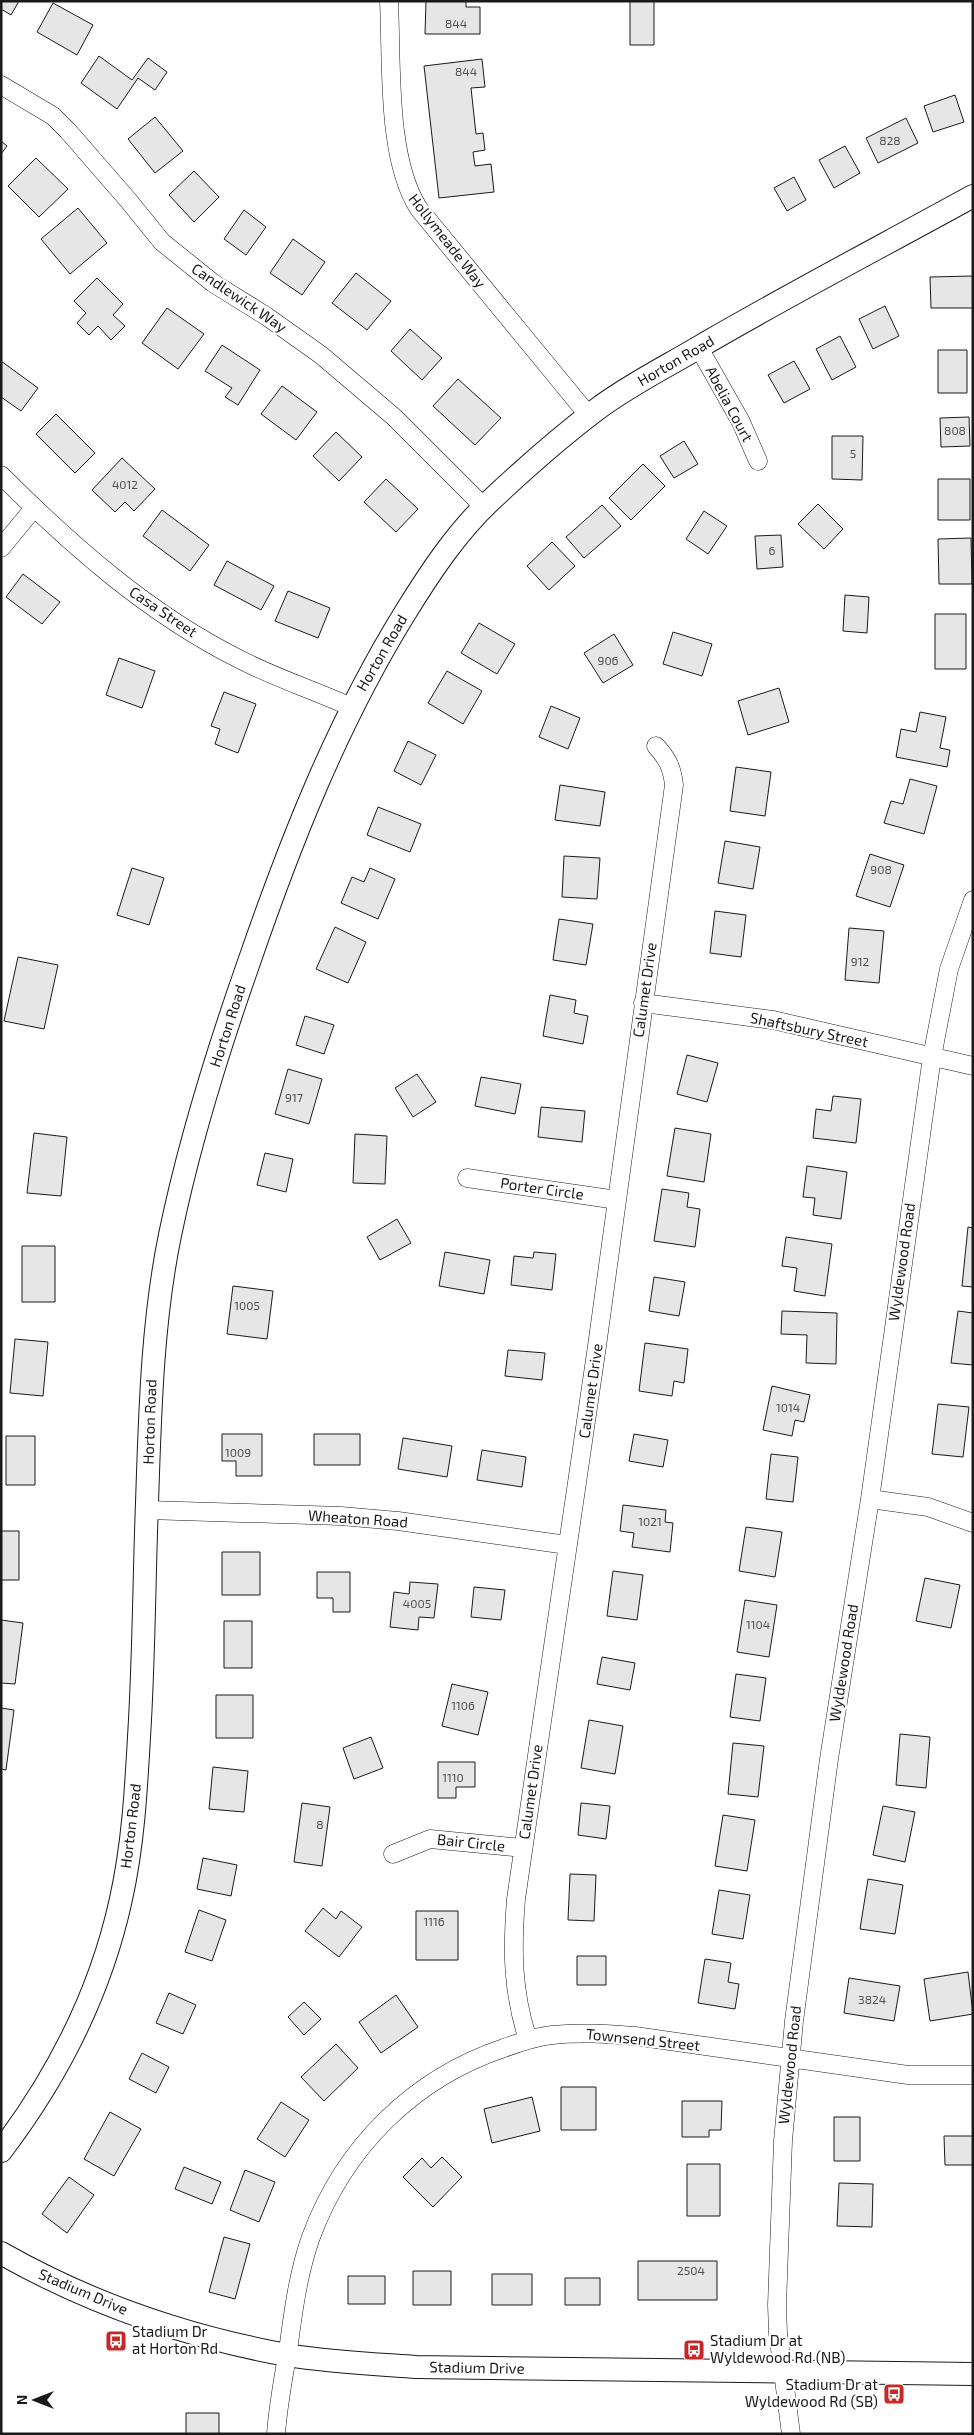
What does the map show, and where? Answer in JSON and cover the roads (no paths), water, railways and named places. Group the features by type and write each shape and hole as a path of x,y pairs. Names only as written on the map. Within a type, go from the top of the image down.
{"street":[{"name":"Hollymeade Way","path":"389,1 393,103 401,172 409,194 419,209 589,416"},
{"name":"Candlewick Way","path":"1,85 53,116 122,192 162,242 213,283 266,316 321,356 394,417 484,507"},
{"name":"Horton Road","path":"1,2151 53,2075 82,2018 101,1969 120,1905 129,1857 135,1808 145,1640 152,1366 169,1238 182,1184 228,1022 271,897 319,778 351,707 421,588 452,544 484,507 548,448 589,416 638,382 973,196"},
{"name":"Abelia Court","path":"699,348 741,422 758,461"},
{"name":"Casa Street","path":"1,476 34,508 118,582 177,624 268,674 351,707"},
{"path":"1,548 34,508"},
{"name":"Calumet Drive","path":"528,2040 518,2010 512,1949 516,1899 617,1200 674,785 672,770 667,758 656,746"},
{"name":"Wyldewood Road","path":"791,2434 777,2305 783,2141 789,2058 829,1759 870,1499 932,1057 949,969 973,900"},
{"name":"Shaftsbury Street","path":"643,1002 773,1020 973,1066"},
{"name":"Porter Circle","path":"467,1178 617,1200"},
{"path":"870,1499 928,1507 973,1523"},
{"name":"Wheaton Road","path":"147,1510 350,1517 398,1521 568,1545"},
{"name":"Bair Circle","path":"393,1854 430,1839 523,1848"},
{"name":"Townsend Street","path":"276,2434 296,2296 311,2238 321,2212 343,2171 380,2123 423,2087 480,2056 528,2040 550,2035 594,2033 635,2036 908,2075 973,2075"},
{"name":"Stadium Drive","path":"1,2253 76,2291 131,2313 195,2334 287,2355 348,2363 416,2367 973,2374"}],"place":[{"name":"Stadium Dr at Horton Rd","path":"116,2341"},
{"name":"Stadium Dr at Wyldewood Rd (NB)","path":"694,2350"},
{"name":"Stadium Dr at Wyldewood Rd (SB)","path":"894,2394"}]}
